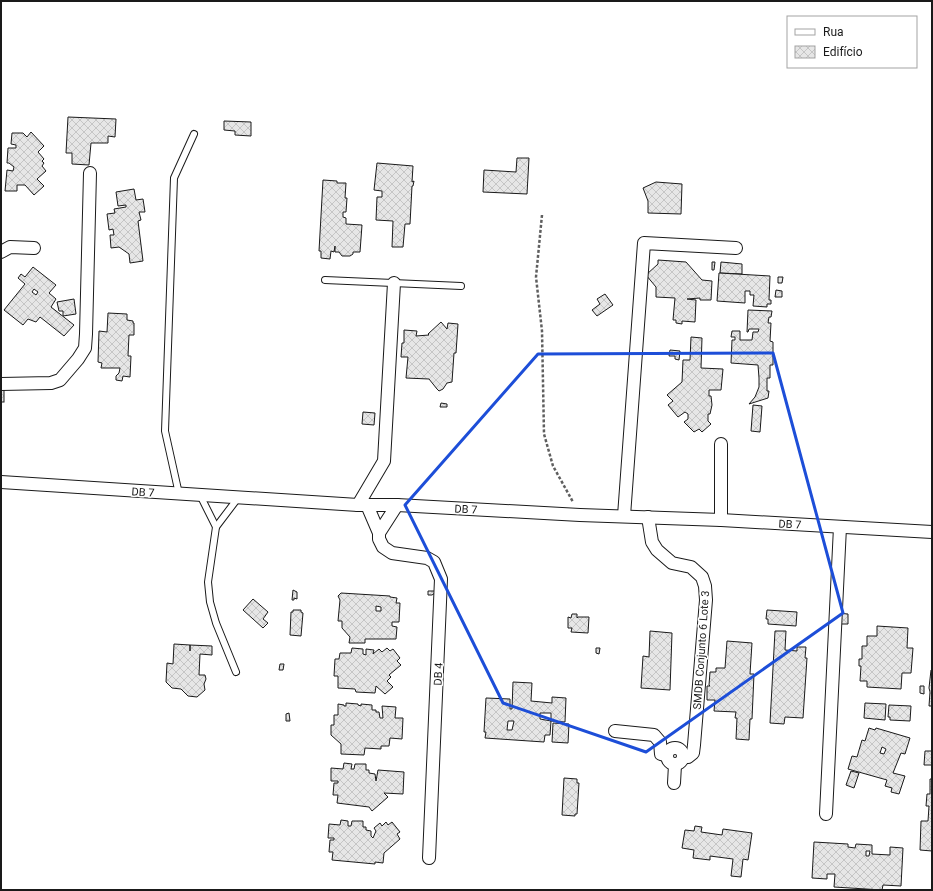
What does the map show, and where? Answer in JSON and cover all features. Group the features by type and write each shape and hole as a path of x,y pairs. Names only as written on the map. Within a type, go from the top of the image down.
{"street":[{"path":"1,384 51,383 60,380 78,359 85,348 90,172"},
{"path":"624,516 644,243 736,248"},
{"path":"1,252 10,247 34,248"},
{"path":"363,505 384,461 394,283"},
{"path":"720,520 721,444"},
{"name":"DB 7","path":"1,482 363,505 397,505 580,515 720,520 932,532"},
{"name":"DB 4","path":"363,505 379,533 382,547 392,553 427,558 434,562 441,579 429,858"},
{"path":"379,533 397,505"},
{"name":"SMDB Conjunto 6 Lote 3","path":"648,517 652,542 657,550 672,562 691,567 702,577 705,586 706,600 694,745 692,752 679,761"},
{"path":"826,814 840,527"},
{"path":"615,731 654,735 660,742 661,754 667,755 670,749 676,748 680,750 674,783"}],"lane":[{"path":"179,494 165,431 174,178 194,134"},
{"path":"325,280 461,286"},
{"path":"200,495 216,527"},
{"path":"236,672 216,623 210,602 208,582 216,527 238,498"}],"path":[{"path":"542,215 536,277 542,332 544,434 553,466 580,515"}],"highlighted area":[{"path":"773,353 843,613 646,752 503,703 405,505 538,354"}],"building":[{"path":"68,117 116,119 115,137 108,136 108,143 91,143 89,165 72,164 72,153 66,153"},
{"path":"224,121 251,122 251,136 235,135 235,131 224,130"},
{"path":"31,132 44,146 38,152 44,159 42,161 44,163 42,166 46,171 37,179 44,186 34,195 25,185 17,185 17,191 5,191 7,170 13,171 14,167 7,163 8,148 16,148 16,145 11,144 12,133 23,133 27,137"},
{"path":"517,158 529,158 527,194 483,192 484,170 516,172"},
{"path":"377,163 413,166 412,182 414,181 412,186 410,224 405,224 403,247 392,247 393,221 376,220 377,197 382,197 382,191 374,190"},
{"path":"323,180 346,183 346,212 343,212 343,217 346,218 346,224 362,225 360,252 353,252 350,256 342,256 339,252 335,252 335,246 334,252 331,251 330,259 321,258 321,251 319,251"},
{"path":"656,182 682,184 681,214 648,213 648,201 643,188"},
{"path":"134,189 136,200 143,199 145,212 139,212 141,220 138,221 143,261 130,263 129,254 119,247 111,248 110,235 114,235 113,229 109,230 107,214 115,213 114,209 126,207 126,205 118,206 116,192"},
{"path":"658,260 686,262 702,280 712,281 711,300 700,300 700,298 687,299 696,300 695,322 682,321 682,324 676,323 676,320 673,320 675,298 656,297 656,287 646,275 658,264"},
{"path":"712,262 715,262 714,270 712,270"},
{"path":"721,262 742,264 742,274 720,273"},
{"path":"33,267 56,285 49,293 56,299 51,307 74,325 64,336 40,317 36,322 28,319 23,325 4,310 25,284 18,278 21,274 25,277","holes":["34,289 38,292 36,295 32,292"]},
{"path":"719,273 770,276 769,300 771,300 771,304 767,304 767,307 753,306 754,295 750,295 750,291 745,291 745,303 717,301"},
{"path":"778,277 783,277 782,283 778,283"},
{"path":"776,290 782,291 782,297 775,297"},
{"path":"605,294 613,305 597,316 592,310 600,304 597,299"},
{"path":"74,299 76,314 63,316 63,311 59,311 57,302"},
{"path":"748,310 772,311 768,323 771,323 770,341 773,342 773,365 770,365 770,378 767,378 767,391 769,391 768,398 749,404 755,397 759,387 758,365 731,363 732,340 735,340 735,337 731,337 732,331 740,331 740,340 752,340 753,332 758,332 759,329 749,329 747,332"},
{"path":"108,313 127,314 127,320 133,321 134,323 134,335 129,335 128,356 131,356 130,377 123,376 122,381 116,380 116,376 119,373 120,368 101,368 102,363 98,362 99,331 107,332"},
{"path":"441,322 447,329 448,323 458,324 452,382 447,383 443,389 439,391 429,379 406,378 408,357 401,357 402,343 404,343 404,330 417,331 416,336 429,335 428,334"},
{"path":"691,337 702,338 701,368 723,369 721,390 709,390 712,405 710,414 708,414 708,421 711,424 702,432 699,429 694,432 684,422 688,419 688,414 685,412 678,417 668,405 673,401 667,395 682,382 683,360 690,360"},
{"path":"670,350 680,351 679,360 675,359 675,356 669,356"},
{"path":"1,389 4,389 4,402 1,402"},
{"path":"441,403 447,404 447,407 440,407"},
{"path":"753,405 762,406 760,432 751,431"},
{"path":"363,412 375,413 374,425 362,424"},
{"path":"293,590 297,592 297,599 294,598 294,600 292,600"},
{"path":"428,591 435,591 435,593 428,595"},
{"path":"341,593 390,596 397,598 396,603 400,603 399,622 392,622 392,626 397,627 396,639 365,639 365,643 349,643 350,637 342,628 342,621 338,621 340,600 338,596","holes":["376,606 381,607 381,611 376,611"]},
{"path":"253,599 268,612 263,619 268,623 263,628 243,610"},
{"path":"293,610 301,610 303,613 301,636 290,635 291,612 293,612"},
{"path":"767,610 797,612 796,626 768,624 768,619 766,619"},
{"path":"836,613 848,614 848,624 841,624"},
{"path":"572,614 577,614 577,618 589,617 588,633 571,632 572,628 568,628 568,617 571,618"},
{"path":"877,626 908,628 907,648 913,648 911,673 902,673 901,689 867,687 867,681 860,681 861,666 859,666 859,659 862,659 862,646 867,646 867,636 877,636"},
{"path":"650,631 672,633 670,690 641,688 643,656 649,657"},
{"path":"775,631 786,631 785,650 797,651 797,647 806,647 805,658 807,658 803,718 785,717 784,724 770,723"},
{"path":"727,641 752,643 750,674 754,674 752,719 750,719 749,740 736,739 736,712 714,711 715,700 707,700 707,686 710,686 710,672 716,672 716,668 725,668"},
{"path":"174,644 212,646 212,655 200,654 199,675 205,675 206,679 204,684 205,690 197,697 188,696 181,689 172,688 166,682 167,663 173,664"},
{"path":"352,648 363,649 363,654 366,655 366,649 374,650 373,654 379,649 382,652 387,648 390,651 393,649 400,658 397,661 401,665 389,675 391,677 387,681 393,687 385,694 376,686 375,693 356,692 355,689 338,688 338,676 334,676 335,659 339,659 340,653 351,653"},
{"path":"596,648 600,648 599,654 596,653"},
{"path":"280,664 284,664 283,670 279,670"},
{"path":"931,670 932,706 929,706 929,688"},
{"path":"513,682 532,683 531,701 552,703 552,697 566,698 565,722 551,721 550,735 545,735 544,742 485,738 486,698 510,699 510,709 512,709","holes":["540,713 551,713 551,721 540,719","508,721 514,721 512,730 507,730"]},
{"path":"920,686 924,686 924,694 920,693"},
{"path":"346,703 358,704 361,706 361,704 372,705 372,710 379,712 380,718 383,718 382,706 396,707 395,718 403,718 402,739 390,738 389,746 381,746 381,749 365,748 364,755 341,754 341,744 331,735 331,725 334,725 334,715 338,715 338,704 346,706"},
{"path":"865,703 886,704 885,720 864,718"},
{"path":"889,705 911,706 910,721 890,720 890,717 888,717"},
{"path":"289,713 290,721 286,721 286,714"},
{"path":"553,723 569,724 568,743 552,742"},
{"path":"869,728 875,730 876,728 910,738 905,754 901,753 893,773 905,776 899,794 891,792 892,788 885,786 887,780 848,769 852,756 857,757 862,740 865,741","holes":["882,747 886,749 884,754 880,753"]},
{"path":"925,751 932,751 932,765 924,765"},
{"path":"344,763 352,764 351,769 354,769 355,764 366,764 366,770 369,770 369,773 375,774 376,781 378,770 404,772 403,794 384,793 388,797 372,811 369,807 337,803 338,795 333,795 334,783 338,783 338,781 331,781 331,768 343,769"},
{"path":"851,771 859,773 854,788 846,785"},
{"path":"564,778 577,779 577,783 579,783 577,814 575,814 575,816 562,815"},
{"path":"930,779 932,779 932,851 920,850 921,821 928,821 929,806 926,806 927,794 930,794"},
{"path":"341,820 348,821 348,826 351,826 352,821 363,821 363,827 366,827 366,830 371,831 371,836 373,838 376,831 374,828 380,823 382,826 386,822 388,825 392,822 400,832 397,834 400,839 384,853 383,863 375,862 375,864 332,860 333,852 329,852 330,840 334,840 334,838 328,838 329,824 340,825"},
{"path":"695,826 702,827 701,832 722,835 723,829 752,833 748,860 743,859 741,877 731,876 733,859 710,856 710,860 693,858 694,850 682,848 685,830 694,831"},
{"path":"814,842 848,844 848,847 855,848 856,844 872,845 872,854 890,855 890,847 903,848 901,886 883,885 882,890 834,887 835,874 827,874 827,879 812,878","holes":["866,851 870,851 869,856 866,856"]}]}
